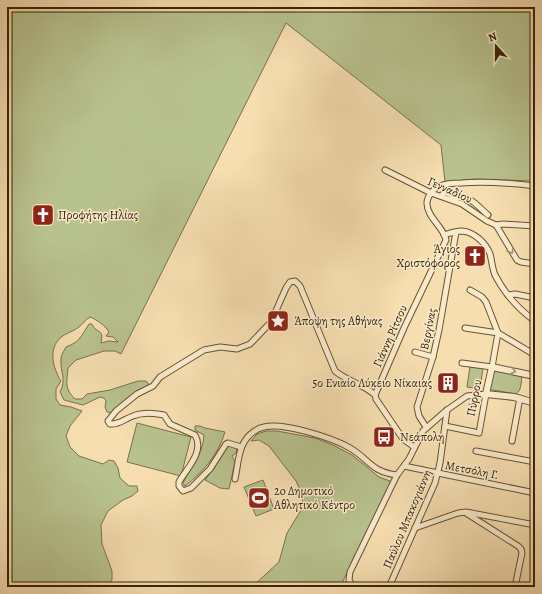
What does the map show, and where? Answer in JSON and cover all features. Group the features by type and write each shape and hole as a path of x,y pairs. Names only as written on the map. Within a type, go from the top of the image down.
{"street":[{"name":"Γενναδίου","path":"385,170 431,193 462,204 487,221 496,225 517,260 535,264"},
{"path":"535,186 478,182 448,183 437,187 431,193 427,201 427,207 433,219 444,234 467,232 485,245 490,255 496,275 508,295 518,308 535,321"},
{"path":"441,196 445,192 457,198 462,197 471,200 488,215"},
{"path":"496,225 535,226"},
{"name":"Βεργίνας","path":"426,427 419,416 417,407 433,357 456,232"},
{"name":"Γιάννη Ρίτσου","path":"375,395 404,328 443,247 446,240 444,234"},
{"path":"241,447 228,442 210,469 191,488 184,491 179,486 179,482 195,458 197,439 195,435 170,424 164,415 152,413 134,415 119,424 110,424 108,422 116,411 137,394 153,386 160,377 204,350 220,347 237,349 250,344 269,326 286,288 290,282 295,281 300,286 335,371 340,376 367,388 375,395 378,403 405,442 414,447"},
{"path":"470,290 482,297 486,302 498,333"},
{"path":"508,295 522,295 535,298"},
{"path":"465,328 498,333 535,355"},
{"name":"Πύρρου","path":"445,426 479,433 498,333"},
{"path":"416,352 433,357"},
{"path":"462,362 535,376"},
{"path":"353,587 349,580 350,572 397,475 404,466 426,427 467,396 486,394 520,398 535,403"},
{"path":"512,441 520,398"},
{"name":"Παύλου Μπακογιάννη","path":"389,587 435,482 447,410"},
{"path":"235,479 241,447 251,434 264,427 270,426 314,433 329,438 353,450 381,472 397,475"},
{"path":"476,451 535,462"},
{"name":"Μετσόλη Γ.","path":"404,466 535,493"},
{"path":"415,528 458,513 466,512 535,525"},
{"path":"466,512 520,547 522,553 515,587"}],"green space":[{"path":"7,7 535,7 535,181 475,179 445,182 441,145 286,23 121,354 115,351 104,351 76,360 68,368 68,388 69,392 75,399 82,399 87,394 110,390 138,381 146,381 148,386 114,413 107,412 105,407 106,401 104,398 100,397 83,405 64,400 60,392 63,383 61,359 66,347 77,341 89,324 92,324 101,333 101,343 109,341 118,342 113,337 106,336 109,332 106,328 98,321 90,317 77,329 60,338 54,348 54,365 61,381 56,389 56,399 60,405 82,411 70,426 66,436 70,447 79,456 103,464 109,460 114,461 118,468 120,478 129,486 137,486 138,491 108,511 101,525 102,544 112,571 112,580 106,587 7,587"},
{"path":"470,366 483,368 480,389 467,387"},
{"path":"492,369 522,375 521,386 518,392 516,394 487,389"},
{"path":"137,423 191,437 181,476 127,462"},
{"path":"195,426 225,432 214,456 198,475 185,486 183,483 199,454 203,442 204,435 195,430"},
{"path":"266,431 277,431 315,438 333,445 352,455 379,477 390,481 390,485 340,587 252,587 279,562 287,533 303,507 302,495 296,481 269,446 259,440 251,441 257,434"},
{"path":"227,445 237,448 236,453 232,456 235,462 229,489 220,488 205,480 214,468"},
{"name":"2o Δημοτικό Αθλητικό Κέντρο","path":"263,480 274,509 256,516 244,487"}],"place":[{"name":"Προφήτης Ηλίας","path":"43,215"},
{"name":"Άγιος Χριστόφορος","path":"475,256"},
{"name":"Άποψη της Αθήνας","path":"278,321"},
{"name":"5ο Ενιαίο Λύκειο Νίκαιας","path":"448,383"},
{"name":"Νεάπολη","path":"384,437"},
{"name":"2o Δημοτικό Αθλητικό Κέντρο","path":"259,498"}]}
